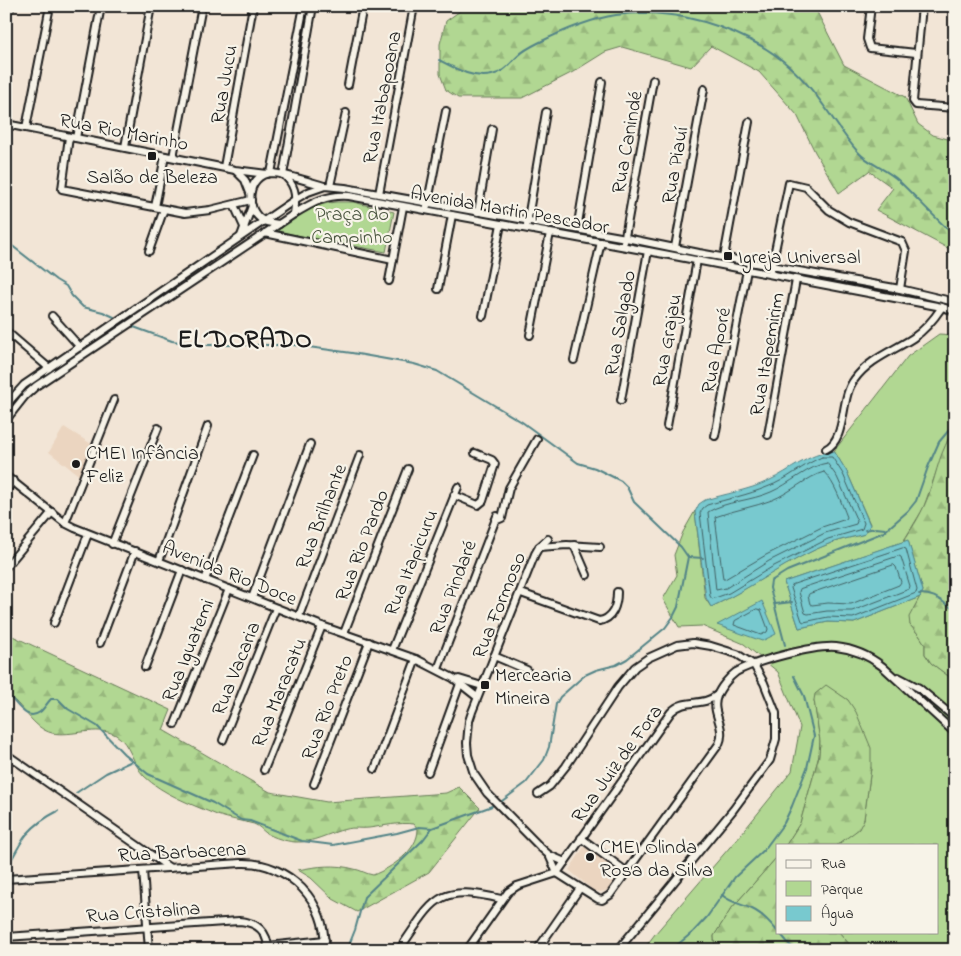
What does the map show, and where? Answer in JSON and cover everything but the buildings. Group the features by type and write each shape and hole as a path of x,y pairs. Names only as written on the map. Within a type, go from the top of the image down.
{"street":[{"path":"6,12 12,6"},
{"path":"26,128 50,6"},
{"path":"101,6 62,189 185,212 199,212 251,200"},
{"path":"125,147 151,6"},
{"path":"173,157 202,6"},
{"name":"Rua Jucu","path":"224,167 253,6"},
{"path":"269,174 304,6"},
{"path":"284,176 313,6"},
{"path":"348,85 363,6"},
{"name":"Rua Itabapoana","path":"379,194 414,6"},
{"path":"871,6 868,46 873,49 916,53"},
{"path":"922,6 912,99 914,103 955,108"},
{"name":"Rua Canindé","path":"626,238 653,80"},
{"path":"577,229 602,82"},
{"name":"Rua Piauí","path":"675,248 704,89"},
{"path":"426,211 446,112"},
{"path":"526,228 546,112"},
{"path":"6,405 20,389 49,368 263,220 308,192 328,186 346,113"},
{"path":"724,257 749,122"},
{"name":"Rua Rio Marinho","path":"6,124 235,170 269,174"},
{"path":"478,212 492,129"},
{"path":"155,207 165,156"},
{"path":"235,170 245,180 254,212 263,220 279,224"},
{"path":"241,237 245,229 256,181 269,174 284,176 294,188 296,199 294,214"},
{"name":"Avenida Martin Pescador","path":"284,176 328,186 577,229 900,289 955,302"},
{"path":"770,274 790,183 806,188 829,210 849,222 902,242 906,250 900,289"},
{"name":"Avenida Martin Pescador","path":"6,420 25,396 36,386 294,214 317,200 340,195 697,260 955,311"},
{"path":"234,205 245,229"},
{"path":"389,281 403,207"},
{"path":"149,252 164,209"},
{"path":"438,289 452,215"},
{"path":"483,316 501,224"},
{"path":"265,233 393,260"},
{"path":"530,335 550,233"},
{"path":"574,360 604,243 611,241 623,243 626,238"},
{"path":"626,247 627,243 630,242 642,244 646,242"},
{"name":"Rua Salgado","path":"621,400 648,251"},
{"name":"Rua Grajau","path":"667,426 697,260"},
{"name":"Rua Aporé","path":"715,436 747,270"},
{"name":"Rua Itapemirim","path":"768,434 796,280"},
{"path":"826,449 832,445 837,437 845,401 853,381 876,359 921,332 942,307"},
{"path":"52,316 80,347"},
{"path":"6,331 49,368"},
{"path":"65,523 114,400"},
{"path":"159,561 208,426"},
{"path":"112,544 158,428"},
{"name":"Rua Pindaré","path":"438,669 496,519 502,518 509,488 537,439"},
{"path":"252,598 310,444"},
{"path":"454,496 478,505 483,501 495,464 492,460 475,453"},
{"path":"205,580 253,455"},
{"name":"Rua Brilhante","path":"299,616 360,455"},
{"name":"Rua Rio Pardo","path":"344,633 408,469"},
{"name":"Avenida Rio Doce","path":"6,476 65,523 88,534 322,626 416,659 461,682 477,697"},
{"path":"6,490 14,481"},
{"name":"Rua Itapicuru","path":"392,650 458,486"},
{"path":"6,567 52,512"},
{"path":"54,623 88,534"},
{"name":"Rua Formoso","path":"548,539 539,547 477,697 468,721 467,732 468,755 474,774 487,793 521,830 549,855"},
{"path":"539,547 574,545 600,547"},
{"path":"574,545 587,575"},
{"path":"100,643 135,552"},
{"path":"145,667 182,570"},
{"name":"Rua Iguatemi","path":"175,724 229,589"},
{"path":"521,593 599,621 609,617 614,609 618,592"},
{"name":"Rua Vacaria","path":"223,740 276,608"},
{"name":"Rua Maracatu","path":"264,770 322,626"},
{"name":"Rua Rio Preto","path":"314,784 369,642"},
{"path":"538,794 550,786 566,766 618,688 635,667 648,658 677,645 693,643 711,646 737,654 754,665 764,683 776,713 776,739 770,760 727,817 618,950"},
{"path":"549,855 557,874 596,898 602,900 610,896 719,744 722,728 716,712 717,695 735,673 754,665 806,650 835,647 848,649 870,657 891,673 955,733"},
{"path":"494,656 527,670"},
{"path":"375,769 416,659"},
{"path":"891,673 919,688 955,718"},
{"path":"428,772 461,682"},
{"name":"Avenida Rio Doce","path":"461,682 482,686"},
{"name":"Rua Juiz de Fora","path":"557,874 672,712 679,705 701,703 717,695"},
{"path":"701,703 716,712"},
{"path":"6,754 170,868"},
{"path":"581,838 627,872"},
{"path":"549,855 565,862 564,871 568,880"},
{"name":"Rua Barbacena","path":"6,879 246,862 266,865 299,884 313,903 325,937"},
{"path":"143,870 150,950"},
{"path":"466,950 501,899 508,892 517,886 557,874"},
{"path":"536,950 580,888"},
{"path":"400,950 430,906 441,898 465,892 501,899"},
{"name":"Rua Cristalina","path":"6,937 246,921 258,926 263,931 268,948"},
{"path":"268,948 325,937 324,950"}],"shaded area":[{"name":"CMEI Infância Feliz","path":"64,427 93,445 81,477 49,452"},
{"name":"CMEI Olinda Rosa da Silva","path":"586,844 622,871 608,890 594,891 569,870"}],"green space":[{"path":"467,6 814,6 844,65 905,97 918,124 933,135 955,141 955,252 876,210 893,188 869,171 839,193 815,152 797,115 759,72 711,46 691,67 622,47 605,52 573,72 522,98 458,98 446,90 440,74 440,44 446,21"},
{"name":"Praça do Campinho","path":"336,202 353,202 394,212 386,252 275,231 311,208"},
{"path":"939,334 955,335 955,429 948,439 923,509 903,542 784,582 799,628 828,622 854,623 920,597 914,608 910,625 925,644 925,654 931,663 955,681 955,950 854,950 841,934 938,934 938,844 838,844 858,829 864,819 871,768 848,700 838,694 814,700 820,741 819,756 800,823 787,844 776,844 776,858 731,909 714,936 715,950 643,950 792,771 800,727 778,672 744,644 702,626 679,627 663,599 677,575 674,555 683,532 695,511 705,598 711,607 800,557 835,542 865,534 870,524 847,472 834,451 908,356"},
{"path":"955,429 955,681 931,663 925,654 925,644 910,625 909,617 923,591 908,541 903,542 924,507 942,453"},
{"path":"6,633 171,710 163,730 270,792 327,802 446,793 459,787 480,808 429,872 357,912 333,899 311,878 298,870 340,866 373,875 388,868 409,851 417,837 418,829 414,824 349,828 315,839 295,842 266,833 254,824 217,815 178,799 144,776 125,743 116,735 101,731 68,734 52,733 33,721 6,694"},
{"path":"826,685 848,700 856,712 871,748 871,768 864,819 859,829 838,844 787,844 800,823 819,756 820,741 814,700 815,694"},
{"path":"776,858 776,934 841,934 854,950 715,950 714,936 731,909"}],"water":[{"path":"834,451 847,472 870,525 865,534 835,542 815,550 711,607 706,598 695,512 699,504 705,500 761,484 816,455"},
{"path":"908,540 923,591 920,597 854,623 828,622 799,628 784,582"},
{"path":"762,601 776,634 762,641 717,625"}],"waterway":[{"path":"439,60 458,70 478,76 492,75 504,70 521,53 566,30 586,22 633,13 668,15 720,27 763,47 792,69 817,96 858,152 898,180 955,236"},
{"path":"6,241 66,286 72,296 83,307 114,317"},
{"path":"131,326 172,341 202,345 294,345 414,364 437,371 522,422 578,463 595,468 621,481 627,487 634,502 681,547 688,557 678,607 673,617 665,628 627,659 616,665 585,675 560,697 556,704 549,747 544,760 526,783 502,801"},
{"path":"785,645 770,588 771,581 787,571 884,532 908,511 916,501 939,442 955,423"},
{"path":"865,530 885,529"},
{"path":"688,557 703,558"},
{"path":"919,594 930,595 955,610"},
{"path":"775,604 792,602"},
{"path":"671,950 693,932 707,917 735,877 764,850 784,823 792,806 807,768 814,736 804,696 794,676"},
{"path":"6,694 25,713 30,715 40,712 51,699 58,699 68,709 97,726 124,754 148,774 213,803 241,820 250,821 302,841 333,845 419,827 432,828 492,806"},
{"path":"76,793 106,773 132,761"},
{"path":"6,868 27,834 41,821 58,811"},
{"path":"347,950 355,930 364,897 423,840 432,828"},
{"path":"722,895 729,900 760,913 776,930"},
{"path":"781,934 794,950"}],"place":[{"name":"Salão de Beleza","path":"152,156"},
{"name":"Igreja Universal","path":"728,256"},
{"name":"CMEI Infância Feliz","path":"76,464"},
{"name":"Mercearia Mineira","path":"485,685"},
{"name":"CMEI Olinda Rosa da Silva","path":"590,857"}],"district":[{"name":"EL´DORADO","path":"245,338"}]}
